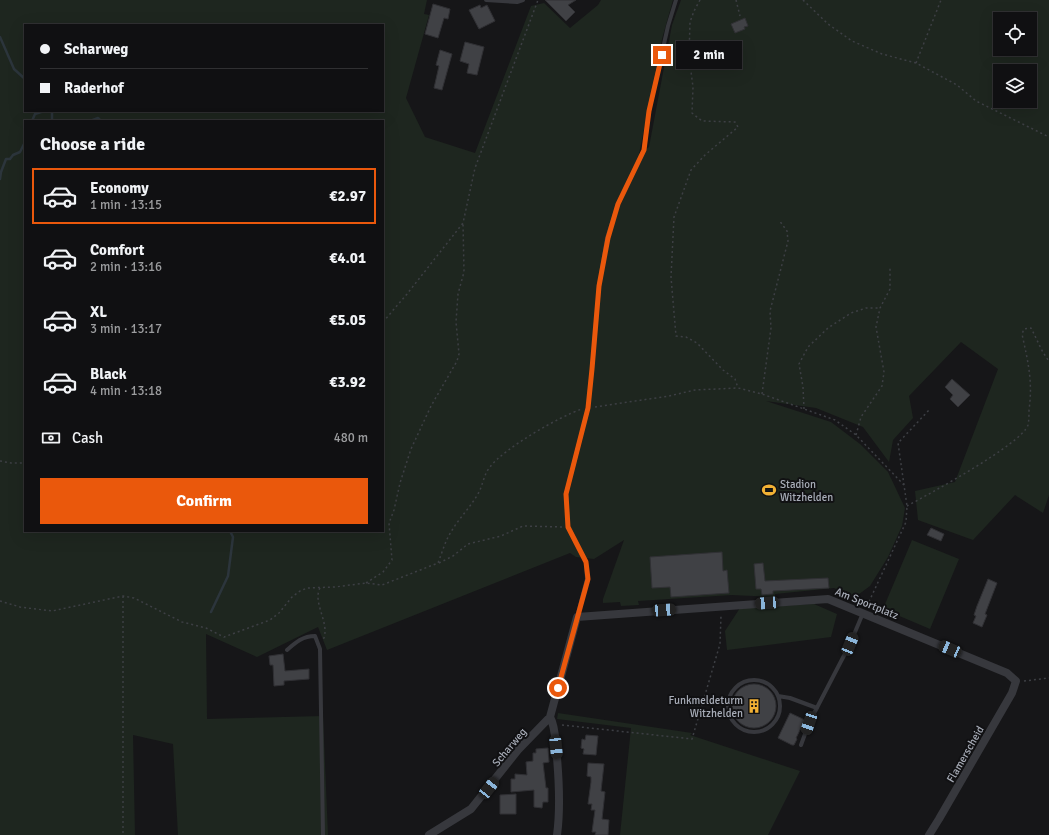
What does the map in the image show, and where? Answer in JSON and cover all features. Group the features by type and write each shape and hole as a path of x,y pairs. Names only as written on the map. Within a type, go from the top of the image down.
{"street":[{"name":"Am Sportplatz","path":"577,617 828,599 1007,672 1016,681"},
{"name":"Scharweg","path":"557,835 560,812 551,720 577,617"},
{"name":"Flamerscheid","path":"929,835 1012,693 1016,681"},
{"name":"Scharweg","path":"430,835 470,809 518,750 551,720"}],"lane":[{"path":"486,0 517,2 523,0"},
{"path":"577,617 588,579 586,562 568,527 566,494 588,408 599,286 608,238 618,204 644,150 649,111 668,26 676,0"},
{"path":"801,745 809,723 823,699 850,644 863,613"},
{"path":"287,650 296,641 307,636 315,636 320,649 323,835"},
{"path":"778,696 780,708 779,714 772,724 762,730 749,731 743,729 731,716 729,704 733,692 747,681 760,681 771,686 778,696 790,698 817,708"}],"path":[{"path":"366,583 383,572 392,560 389,523 394,510 402,476 411,449 431,406 457,361 459,354 456,322 458,301 464,272 463,223 475,168 538,0"},
{"path":"700,0 690,22 689,56 693,87 692,114 702,121 735,122 738,127 716,144 691,170 674,216 671,277 676,336 686,337 696,343 723,370 735,379 738,388"},
{"path":"736,0 740,16"},
{"path":"803,0 828,24 852,41 882,54 916,63 957,85 976,102 1049,137"},
{"path":"916,63 941,0"},
{"path":"762,394 771,328 770,311 788,241 787,231 779,220"},
{"path":"384,321 463,223"},
{"path":"856,435 861,417 882,386 884,372 876,327 880,308 890,289 890,268"},
{"path":"804,409 803,386 799,364 808,347 828,328 851,313 866,308 880,308"},
{"path":"907,506 975,467 1012,442 1028,426 1031,398 1030,372 1022,334 1024,328 1031,328 1038,339 1043,354 1049,361"},
{"path":"438,563 450,533 479,492 489,468 501,455 531,435 571,412 588,408 669,396 695,390 738,388 762,394 835,420 856,435 904,485"},
{"path":"863,613 906,522 907,506 898,443 930,409"},
{"path":"0,461 24,463"},
{"path":"0,601 20,607 52,611 123,596 134,598 182,622 206,628 224,637 270,620 279,614 292,597 307,588 366,583 382,585 453,556 468,544 501,536 523,526 568,527"},
{"path":"318,642 323,640 325,636 322,610 317,598 320,587"},
{"path":"123,596 123,835"},
{"path":"551,720 692,739 720,644 721,606"},
{"path":"1016,681 1049,678"}],"shaded area":[{"path":"0,0 427,0 424,14 429,15 406,98 425,137 475,153 531,6 544,3 570,28 598,5 601,0 673,0 662,39 639,154 649,147 672,25 681,0 1049,0 1049,495 1043,513 1015,495 973,540 918,520 915,491 955,482 998,369 961,342 909,396 913,418 893,440 889,462 863,427 816,408 766,401 831,422 860,444 888,472 905,508 902,526 888,557 870,586 855,597 834,588 775,594 775,597 732,595 638,601 639,605 621,606 620,602 603,603 603,599 624,540 594,559 576,557 570,553 327,650 318,627 257,657 206,634 207,719 323,716 328,835 178,835 173,744 133,735 135,835 0,835"},
{"path":"912,540 959,559 930,629 883,609"},
{"path":"814,604 837,614 831,637 727,650 725,631 740,608"},
{"path":"558,713 692,733 690,735 800,771 768,835 620,835 631,728 557,719"}],"building":[{"path":"545,0 576,0 568,5 575,12 566,21"},
{"path":"433,4 450,9 448,19 444,18 438,38 425,34"},
{"path":"480,5 481,8 487,5 495,21 479,29 469,10"},
{"path":"745,18 748,26 744,27 745,29 735,33 731,24"},
{"path":"465,42 484,47 477,75 467,73 469,64 460,61"},
{"path":"440,50 452,54 442,90 434,88 439,66 436,65"},
{"path":"952,379 970,395 958,407 950,399 953,395 945,387"},
{"path":"931,528 944,534 941,541 927,535"},
{"path":"722,552 723,571 727,570 729,593 671,597 670,587 652,588 650,557"},
{"path":"763,563 765,581 828,578 829,588 773,591 773,594 762,595 761,589 756,589 754,564"},
{"path":"988,579 997,583 985,614 987,615 982,627 973,623 976,616 974,615"},
{"path":"283,654 285,671 309,669 309,679 284,681 284,685 274,686 273,665 270,665 269,656"},
{"name":"Funkmeldeturm Witzhelden","path":"750,684 758,684 767,687 773,693 776,706 775,715 767,725 758,728 750,728 741,725 735,719 732,710 732,702 735,693 741,687"},
{"path":"790,713 805,720 794,745 778,738"},
{"path":"586,735 598,736 596,755 583,754 584,749 581,748 582,739 585,740"},
{"path":"548,748 549,762 543,763 546,788 548,788 548,802 543,802 542,808 534,807 534,790 511,792 511,779 515,779 515,774 527,775 526,762 533,761 533,753 536,753 536,749"},
{"path":"588,763 604,764 601,791 605,792 602,819 609,820 608,835 595,835 596,832 592,832 595,810 591,810 592,804 588,804 591,777 587,776"},
{"path":"516,794 516,814 500,814 500,795"}],"waterway":[{"path":"0,37 14,69 24,78"},
{"path":"32,120 35,114 41,112"},
{"path":"52,112 52,120"},
{"path":"93,120 98,118 100,120"},
{"path":"0,179 6,159 10,159 13,155 20,152 24,144"},
{"path":"211,612 228,576 233,537 230,532"}],"place":[{"name":"Stadion Witzhelden","path":"769,490"},
{"name":"Funkmeldeturm Witzhelden","path":"754,706"}],"route":[{"path":"558,688 588,579 586,562 568,527 566,494 588,408 599,286 608,238 618,204 644,150 649,111 662,55"}]}
